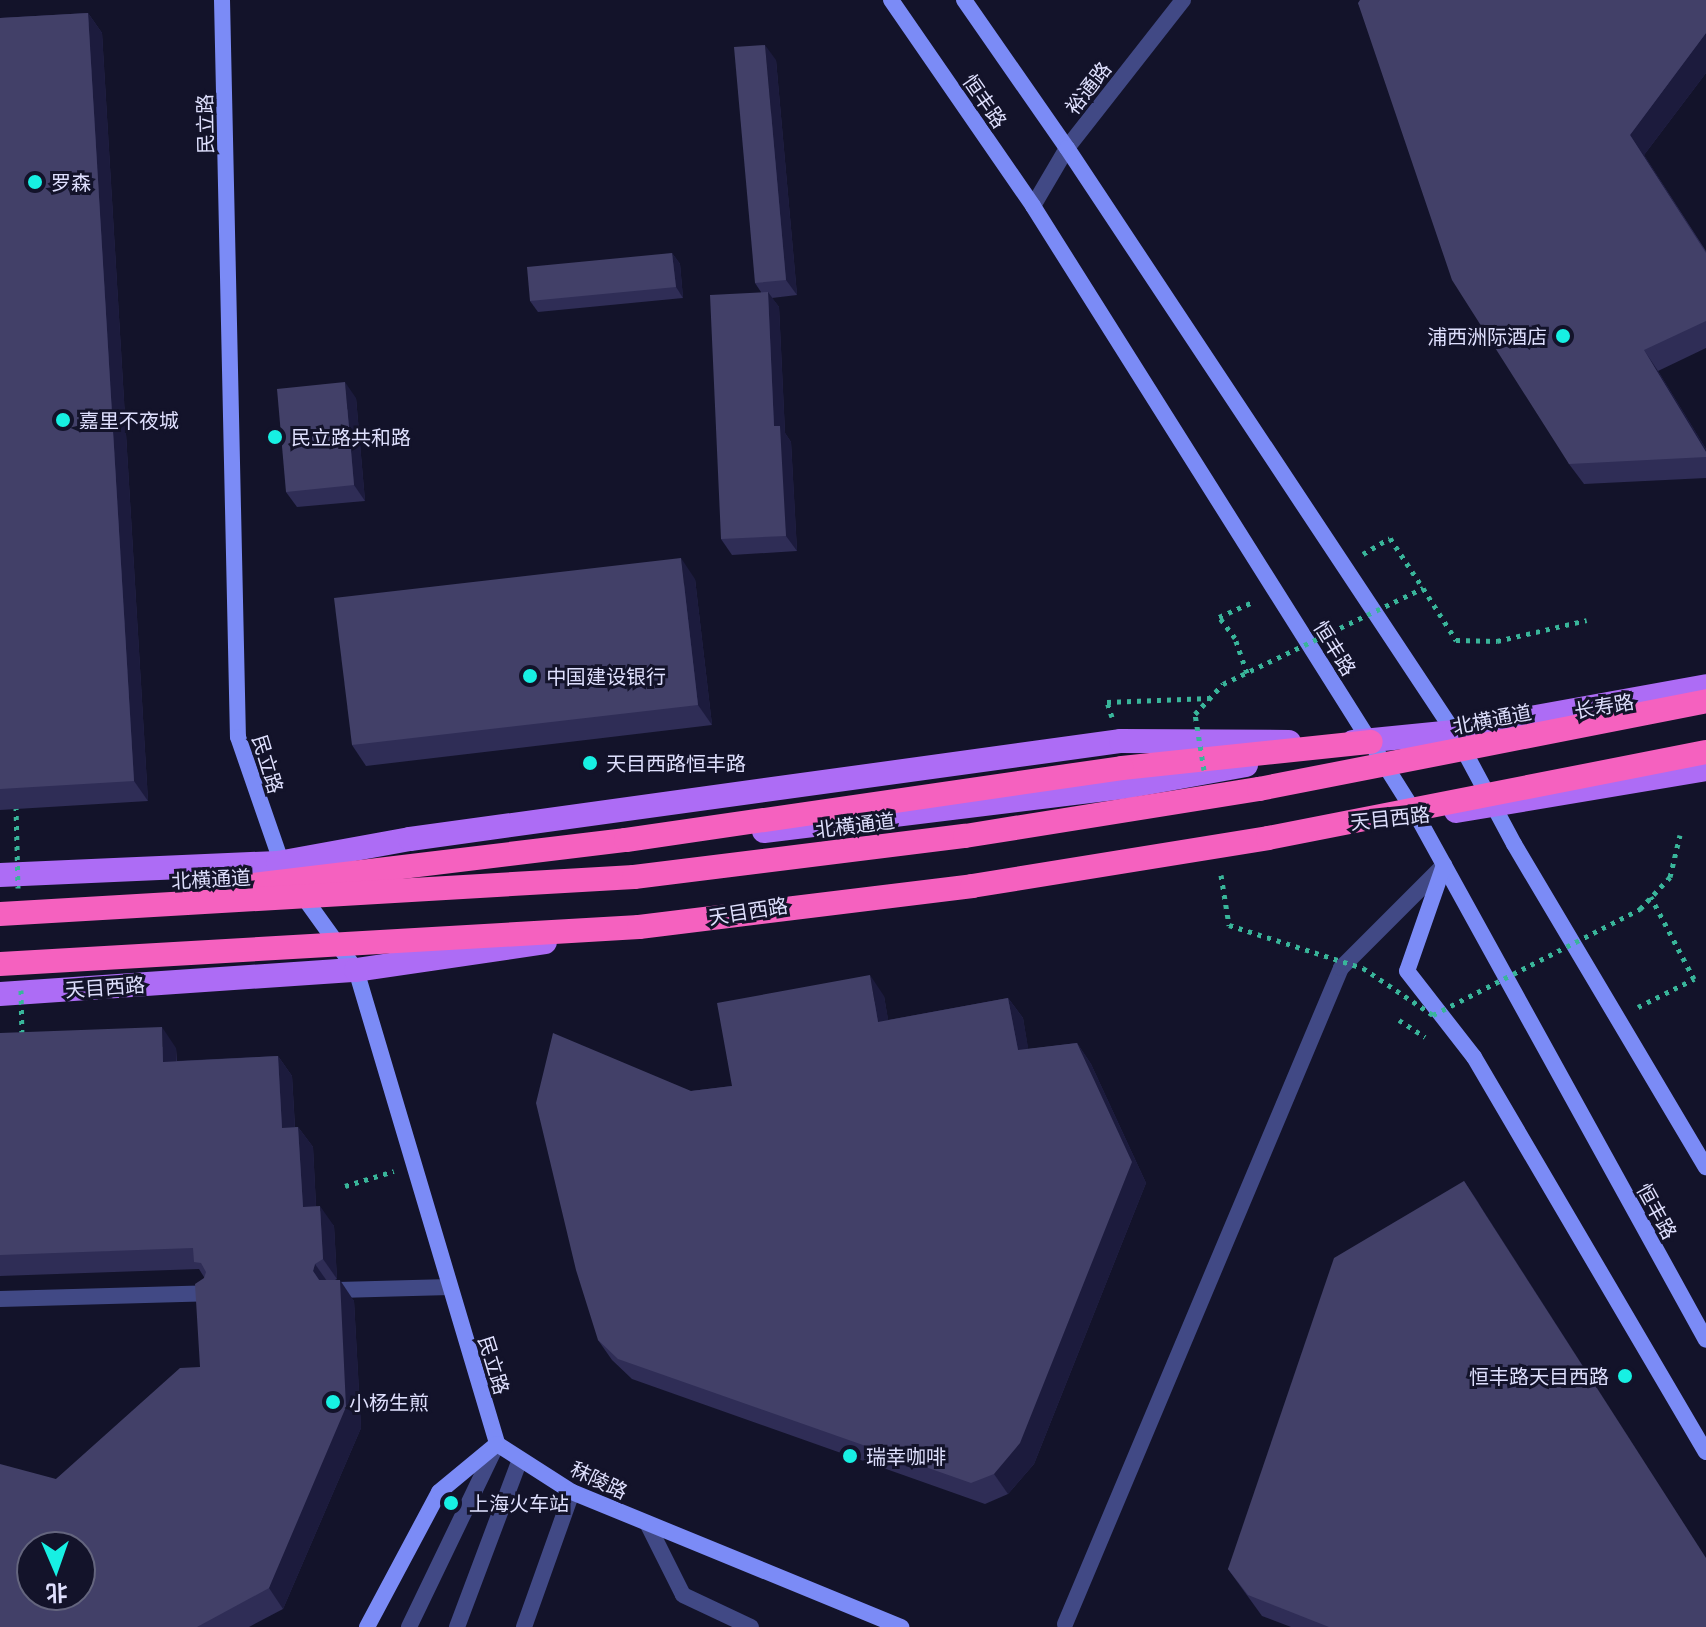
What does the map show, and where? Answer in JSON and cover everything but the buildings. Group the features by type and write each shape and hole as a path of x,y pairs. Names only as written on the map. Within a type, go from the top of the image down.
{"highway":[{"name":"北横通道","path":"0,914 634,877 965,836 1259,789 1706,701"},
{"path":"90,910 240,887 626,840 1122,768 1371,742"},
{"path":"0,964 639,927 972,886 1268,838 1706,752"}],"main road":[{"name":"民立路","path":"222,0 238,737 278,863 356,970 497,1444"},
{"name":"恒丰路","path":"891,0 1033,206 1417,816 1706,1340"},
{"name":"恒丰路","path":"964,0 1067,148 1454,732 1494,806 1706,1167"},
{"name":"长寿路","path":"1454,732 1706,686"},
{"path":"278,863 368,881 1130,786 1371,742 1454,732"},
{"path":"0,875 278,863 410,839 1121,741 1371,742"},
{"path":"1494,806 1706,769"},
{"name":"天目西路","path":"0,994 356,970 1328,824 1494,806"},
{"path":"1444,865 1407,971 1474,1057 1706,1452"},
{"path":"367,1627 439,1492 497,1444"},
{"name":"秣陵路","path":"497,1444 572,1492 901,1627"}],"street":[{"name":"裕通路","path":"1033,206 1067,148 1183,0"},
{"path":"1065,1624 1341,968 1444,865"},
{"path":"338,1290 450,1287"},
{"path":"0,1299 209,1293"},
{"path":"409,1627 497,1444"},
{"path":"457,1627 520,1459"},
{"path":"524,1627 572,1492"},
{"path":"647,1523 683,1595 751,1627"}],"path":[{"path":"1390,538 1456,640 1497,641 1587,620"},
{"path":"1205,774 1195,714 1223,684 1423,588"},
{"path":"1247,673 1235,638 1219,617 1276,592"},
{"path":"1107,702 1210,698"},
{"path":"1219,865 1229,925 1363,968 1433,1015 1640,909 1670,877 1680,835"},
{"path":"1617,1017 1694,979 1651,897"},
{"path":"345,1186 413,1164"}],"place":[{"name":"罗森","path":"35,182"},
{"name":"浦西洲际酒店","path":"1563,336"},
{"name":"嘉里不夜城","path":"63,420"},
{"name":"民立路共和路","path":"275,437"},
{"name":"中国建设银行","path":"530,676"},
{"name":"天目西路恒丰路","path":"590,763"},
{"name":"恒丰路天目西路","path":"1625,1376"},
{"name":"小杨生煎","path":"333,1402"},
{"name":"瑞幸咖啡","path":"850,1456"},
{"name":"上海火车站","path":"451,1503"}]}
